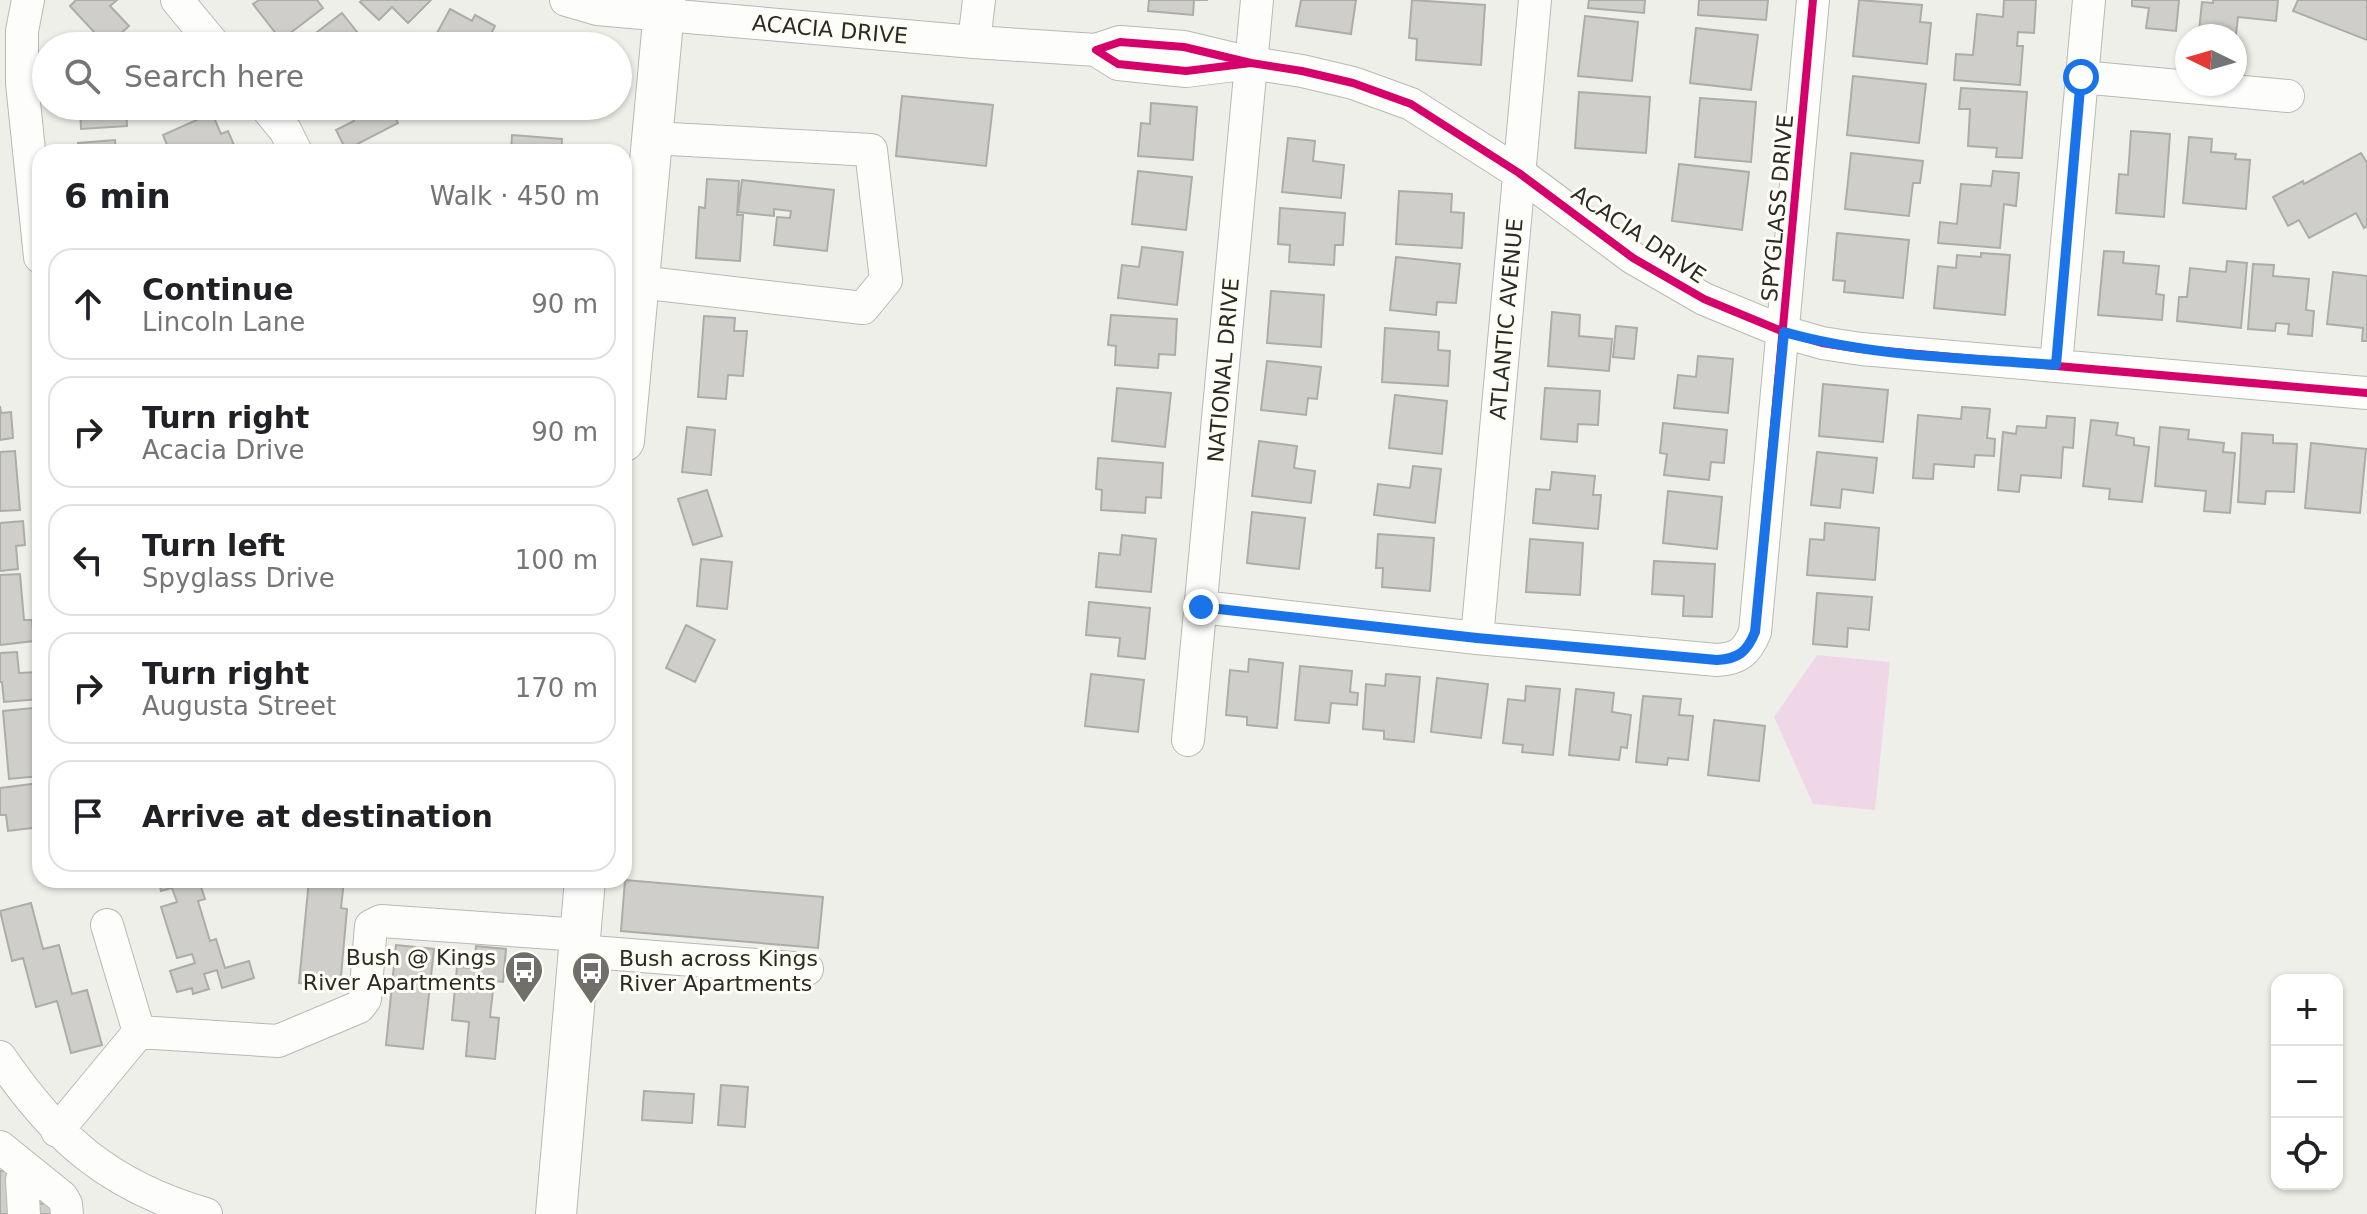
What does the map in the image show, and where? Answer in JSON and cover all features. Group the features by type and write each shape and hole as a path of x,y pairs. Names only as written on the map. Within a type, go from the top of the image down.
{"main road":[{"path":"632,356 664,7"},
{"path":"556,1214 584,888"}],"street":[{"path":"28,0 22,31 22,83 32,180"},
{"path":"177,0 203,32"},
{"name":"ACACIA DRIVE","path":"566,0 597,9 664,7 974,42 1096,50 1120,42 1171,46 1302,71 1353,83 1411,104 1519,173 1633,258 1704,299 1784,332 1822,343 1861,349 2367,393"},
{"path":"974,42 979,0"},
{"name":"NATIONAL DRIVE","path":"1188,740 1257,0"},
{"name":"ATLANTIC AVENUE","path":"1477,638 1535,0"},
{"name":"SPYGLASS DRIVE","path":"1477,638 1717,660 1742,654 1750,645 1755,632 1813,0"},
{"path":"2056,365 2089,0"},
{"path":"2081,77 2288,96"},
{"path":"277,120 292,144"},
{"path":"639,282 863,308 886,280 871,150 652,138"},
{"path":"1201,607 1477,638"},
{"path":"11,1156 139,1032 278,1041 359,1007 365,999 371,926 381,921 807,969"},
{"path":"107,925 139,1032"},
{"path":"0,1057 26,1095 49,1121 141,1203 174,1205 206,1214"},
{"path":"11,1156 22,1180 24,1214"},
{"path":"11,1156 62,1197 67,1214"}],"shaded area":[{"path":"1817,655 1890,662 1875,810 1813,804 1774,717"}],"building":[{"path":"76,0 117,0 110,6 129,26 122,32 94,32 70,6"},
{"path":"259,0 317,0 323,8 292,32 275,32 253,4"},
{"path":"431,0 408,23 392,7 379,20 360,2"},
{"path":"1149,0 1194,0 1193,15 1148,11"},
{"path":"1301,0 1356,0 1351,34 1296,26"},
{"path":"1412,0 1485,5 1481,65 1416,60 1417,39 1409,38"},
{"path":"1589,0 1645,0 1644,13 1588,8"},
{"path":"1699,0 1768,0 1766,20 1698,15"},
{"path":"1859,0 1922,5 1920,22 1931,23 1927,64 1853,56"},
{"path":"2004,0 2036,0 2034,33 2018,32 2017,46 2023,46 2020,85 1954,80 1956,54 1973,55 1977,14 2003,17"},
{"path":"2132,0 2179,0 2175,31 2146,28 2149,8 2132,6"},
{"path":"2213,0 2278,0 2276,21 2238,17 2237,24 2200,24 2202,2 2213,3"},
{"path":"2298,0 2367,0 2367,40 2293,11"},
{"path":"450,9 472,21 475,15 495,26 492,32 438,32"},
{"path":"342,13 357,32 317,32"},
{"path":"1585,16 1638,22 1632,81 1578,76"},
{"path":"1696,28 1758,35 1751,90 1690,83"},
{"path":"1853,76 1926,84 1919,143 1847,135"},
{"path":"1961,88 2027,92 2022,158 1996,157 1997,148 1968,146 1970,109 1959,109"},
{"path":"1579,92 1650,97 1646,153 1575,148"},
{"path":"902,96 993,105 986,166 896,156"},
{"path":"1700,98 1756,102 1751,162 1695,157"},
{"path":"1151,103 1197,107 1193,160 1138,156 1141,123 1150,124"},
{"path":"81,120 127,120 127,126 81,129"},
{"path":"196,120 215,120 221,134 228,131 234,144 167,144 163,135"},
{"path":"397,120 398,123 358,144 343,144 336,130 354,121"},
{"path":"2131,131 2170,134 2164,217 2116,213 2119,174 2128,175"},
{"path":"512,135 562,139 562,144 511,144"},
{"path":"2189,137 2212,139 2211,152 2236,154 2235,159 2250,160 2246,209 2183,203"},
{"path":"1288,138 1315,141 1313,161 1344,165 1341,198 1282,192"},
{"path":"115,140 115,144 78,144"},
{"path":"1851,153 1923,161 1920,183 1913,183 1909,216 1845,209"},
{"path":"2361,153 2367,163 2367,226 2364,228 2356,213 2309,238 2299,220 2288,226 2273,197"},
{"path":"1679,164 1749,172 1742,230 1672,221"},
{"path":"1138,171 1192,177 1186,230 1132,224"},
{"path":"1993,171 2019,173 2016,206 2004,204 2000,248 1938,243 1940,222 1957,224 1961,184 1991,186"},
{"path":"707,179 739,181 737,215 743,215 740,261 696,258 699,207 705,208"},
{"path":"742,180 834,190 827,251 774,245 777,217 790,218 791,211 774,209 774,216 738,212"},
{"path":"1399,191 1452,194 1451,212 1464,213 1462,248 1396,244"},
{"path":"1280,208 1345,213 1343,245 1335,245 1334,265 1289,262 1290,245 1278,244"},
{"path":"1837,233 1909,240 1903,298 1844,292 1845,281 1833,280"},
{"path":"1142,247 1183,252 1177,305 1118,298 1122,265 1139,267"},
{"path":"2104,251 2124,252 2123,263 2159,266 2156,294 2164,295 2162,320 2098,315"},
{"path":"1981,253 2010,255 2005,315 1934,308 1938,266 1956,268 1957,255 1981,257"},
{"path":"1396,257 1460,264 1456,303 1437,302 1436,315 1390,310"},
{"path":"2227,261 2247,263 2241,328 2177,321 2179,297 2187,297 2190,268 2226,272"},
{"path":"2253,264 2274,265 2273,276 2309,279 2306,310 2314,311 2312,336 2288,334 2289,324 2276,323 2275,331 2248,329"},
{"path":"2333,272 2367,276 2367,341 2362,341 2363,328 2327,324"},
{"path":"1271,291 1324,295 1321,347 1267,343"},
{"path":"1552,312 1580,315 1579,336 1612,339 1609,371 1548,366"},
{"path":"1111,315 1177,319 1175,355 1159,354 1158,368 1115,365 1116,346 1108,345"},
{"path":"704,316 735,318 734,331 747,331 743,376 728,375 726,399 698,397"},
{"path":"1616,326 1637,328 1634,359 1613,357"},
{"path":"1385,328 1439,332 1438,350 1450,351 1448,386 1382,382"},
{"path":"1698,356 1733,359 1728,413 1674,408 1678,375 1696,377"},
{"path":"1267,361 1321,367 1317,399 1308,398 1306,415 1261,410"},
{"path":"1823,384 1888,390 1883,442 1819,436"},
{"path":"1117,388 1171,393 1165,447 1112,441"},
{"path":"1545,388 1600,391 1598,425 1578,424 1577,442 1541,439"},
{"path":"1395,395 1447,401 1442,454 1389,448"},
{"path":"0,406 1,413 11,412 13,438 0,440"},
{"path":"1962,407 1990,409 1987,438 1995,439 1994,456 1975,455 1974,467 1934,464 1933,479 1913,478 1918,415 1961,419"},
{"path":"2047,416 2075,418 2073,448 2063,447 2061,478 2021,475 2019,492 1998,490 2003,432 2016,434 2017,426 2046,428"},
{"path":"2091,420 2118,423 2116,435 2134,438 2134,445 2149,447 2142,502 2109,499 2110,489 2083,486"},
{"path":"1663,423 1727,430 1724,463 1711,462 1709,480 1664,475 1667,454 1660,453"},
{"path":"687,427 715,430 711,475 682,472"},
{"path":"2160,427 2189,430 2188,439 2224,443 2223,452 2235,453 2230,513 2204,511 2206,491 2155,486"},
{"path":"2242,433 2273,435 2273,443 2297,444 2294,492 2266,491 2265,504 2238,502"},
{"path":"1259,441 1297,446 1294,468 1315,471 1311,503 1252,496"},
{"path":"2311,443 2366,449 2360,513 2305,508"},
{"path":"15,451 20,510 0,511 0,452"},
{"path":"1817,452 1877,458 1873,493 1842,489 1840,508 1811,505"},
{"path":"1098,458 1163,463 1161,498 1146,497 1145,513 1101,510 1102,490 1096,489"},
{"path":"1413,466 1441,469 1435,523 1374,515 1378,484 1410,488"},
{"path":"1552,472 1595,476 1593,495 1601,495 1598,529 1533,523 1536,489 1550,490"},
{"path":"707,490 722,536 693,545 678,499"},
{"path":"1668,491 1722,497 1717,549 1663,543"},
{"path":"1252,512 1305,518 1299,569 1247,563"},
{"path":"23,521 25,545 16,546 18,569 0,571 0,523"},
{"path":"1825,523 1879,528 1875,580 1807,575 1810,539 1824,540"},
{"path":"1378,534 1434,538 1430,591 1382,587 1383,568 1376,568"},
{"path":"1122,535 1156,539 1151,592 1096,587 1099,553 1120,555"},
{"path":"1530,539 1583,543 1580,595 1526,592"},
{"path":"701,559 732,562 727,609 697,606"},
{"path":"1654,561 1715,564 1712,617 1683,616 1684,596 1652,594"},
{"path":"20,574 24,620 32,620 32,641 0,645 0,575"},
{"path":"1817,593 1872,597 1869,630 1848,628 1847,647 1813,644"},
{"path":"1089,602 1150,608 1145,659 1118,656 1120,638 1086,635"},
{"path":"686,625 715,640 695,682 666,668"},
{"path":"17,652 19,673 32,672 32,700 4,702 0,653"},
{"path":"1249,659 1283,663 1277,728 1247,725 1247,717 1226,715 1230,670 1248,672"},
{"path":"1300,666 1352,671 1350,692 1358,693 1357,705 1331,703 1329,723 1295,720"},
{"path":"1091,674 1144,680 1138,732 1085,726"},
{"path":"1386,674 1420,677 1414,742 1384,739 1384,731 1363,729 1366,684 1385,686"},
{"path":"1437,678 1488,684 1481,738 1431,732"},
{"path":"1526,686 1560,689 1553,755 1522,752 1523,745 1503,743 1508,699 1525,701"},
{"path":"1576,689 1614,693 1612,712 1631,715 1627,748 1621,747 1619,760 1569,755"},
{"path":"1643,696 1681,699 1679,715 1693,716 1688,760 1668,758 1667,765 1636,762"},
{"path":"32,708 32,777 9,779 3,711"},
{"path":"1714,720 1765,726 1759,781 1708,775"},
{"path":"32,784 32,828 8,831 6,815 0,815 0,788"},
{"path":"632,881 823,897 818,948 621,931 624,888 632,888"},
{"path":"172,888 201,888 205,899 198,901 210,941 216,939 225,968 249,961 254,978 222,988 217,970 204,974 209,989 193,994 192,988 177,992 170,971 195,963 192,954 177,958 161,907 177,902"},
{"path":"308,888 343,888 341,908 347,909 340,987 299,983"},
{"path":"31,903 43,949 59,945 72,994 87,990 102,1045 71,1053 57,1001 36,1007 23,958 12,961 0,911"},
{"path":"396,945 434,949 423,1049 386,1045"},
{"path":"476,946 506,949 503,982 494,981 490,1017 499,1018 495,1059 466,1056 469,1022 452,1020 457,967 474,968"},
{"path":"721,1085 748,1087 745,1127 718,1125"},
{"path":"644,1091 694,1094 692,1123 642,1120"},
{"path":"12,1170 15,1214 0,1214 0,1171"},
{"path":"58,1202 58,1214 37,1214 36,1204"}],"cycle path":[{"path":"1201,607 1477,638 1717,660 1731,658 1745,649 1755,632 1813,0"},
{"path":"1251,63 1186,71 1118,64 1096,50 1120,42 1184,47 1353,83 1411,104 1519,173 1633,258 1704,299 1784,332 1822,343 1861,349 2367,393"}],"place":[{"name":"Bush @ Kings River Apartments","path":"524,1004"},
{"name":"Bush across Kings River Apartments","path":"591,1005"}],"route":[{"path":"1201,607 1477,638 1717,660 1742,654 1755,632 1784,332 1822,343 1861,349 2056,365 2081,77"}]}
